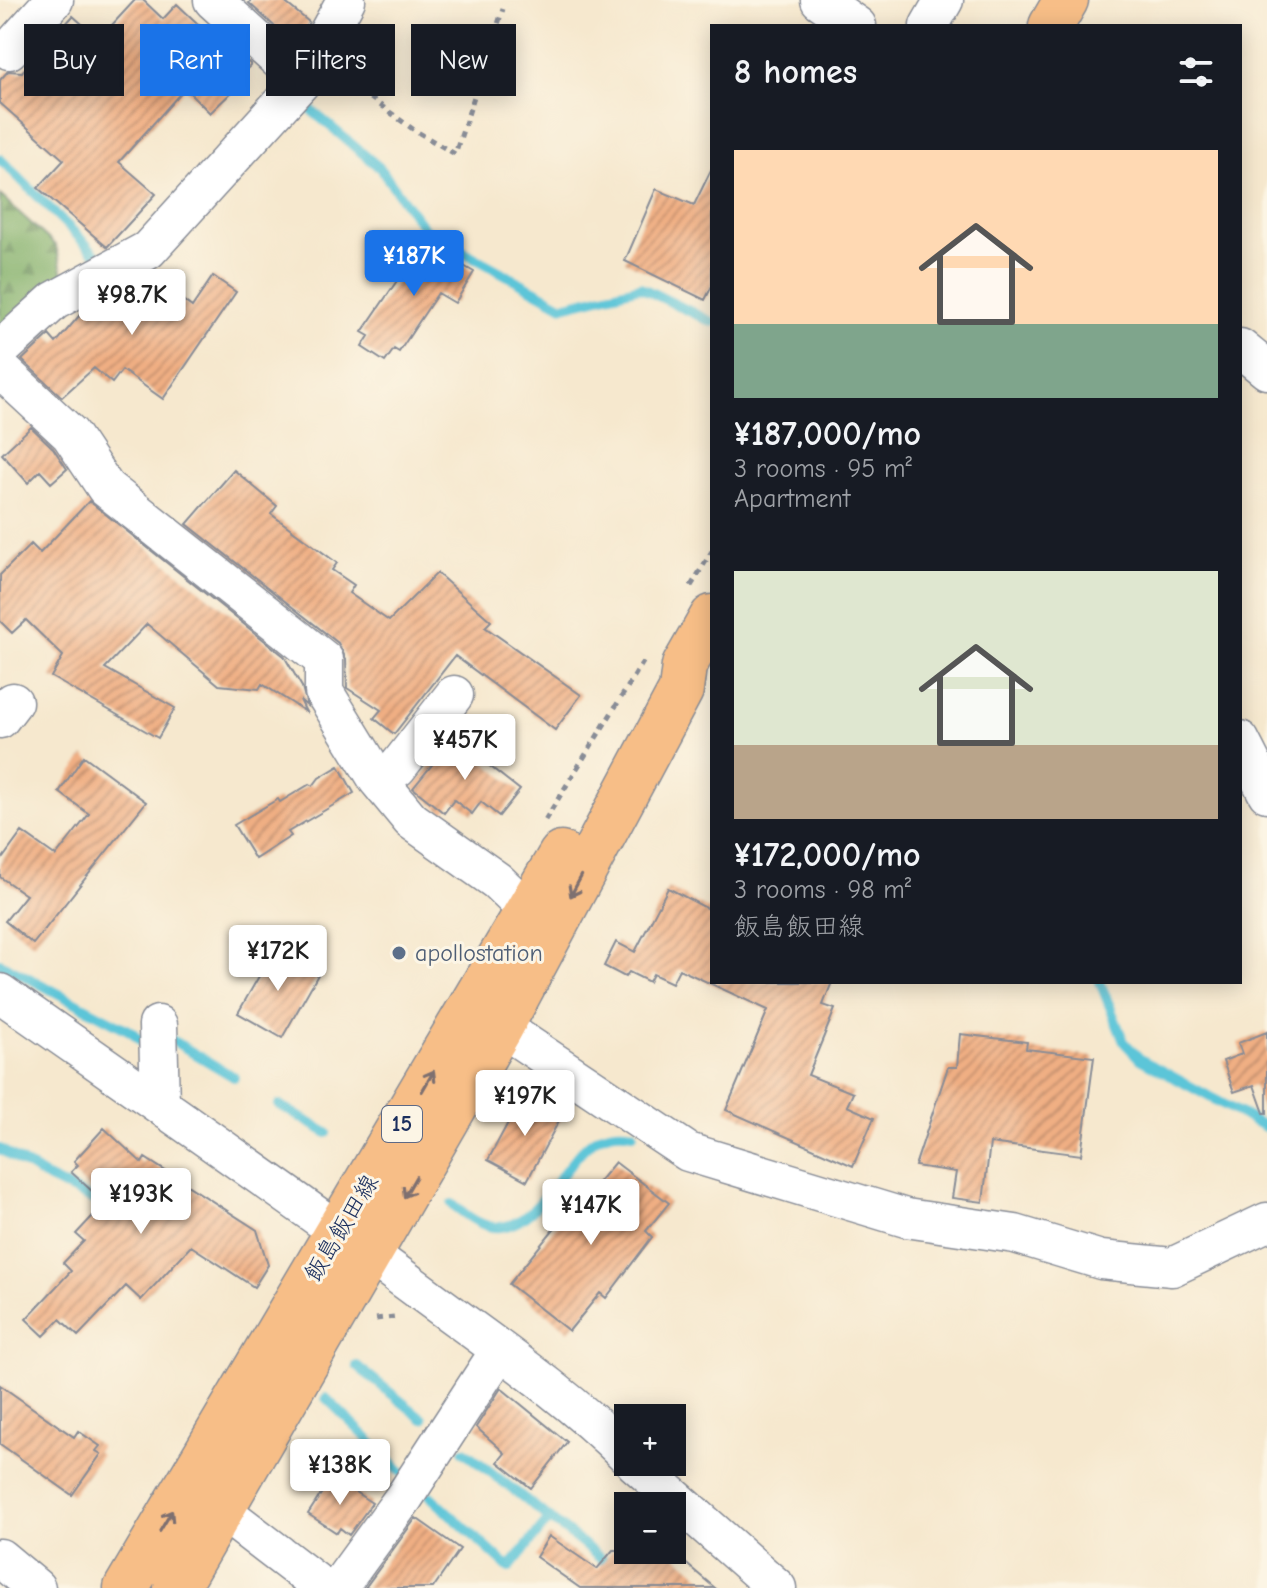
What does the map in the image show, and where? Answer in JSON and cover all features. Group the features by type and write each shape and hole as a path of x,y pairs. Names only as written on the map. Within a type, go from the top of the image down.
{"main road":[{"path":"1052,24 1066,0"},
{"name":"飯島飯田線","path":"176,1588 221,1510 355,1242 528,911 662,683 684,666 710,620"},
{"name":"飯島飯田線","path":"126,1588 501,1027 681,690 684,666"}],"street":[{"path":"9,50 54,0"},
{"path":"213,0 266,48"},
{"path":"333,24 346,0"},
{"path":"820,0 854,24"},
{"path":"930,24 944,0"},
{"path":"0,350 54,301 148,250 288,96"},
{"path":"1242,350 1267,370"},
{"path":"0,369 70,434 106,488 324,660 324,692 378,780 411,820 497,881 528,911"},
{"path":"378,780 397,768 454,695"},
{"path":"1242,744 1267,793"},
{"path":"0,993 355,1242 500,1350 614,1442"},
{"path":"501,1027 688,1152 906,1218 1015,1234 1101,1260 1172,1267 1267,1222"},
{"path":"158,1038 160,1105"},
{"path":"338,1588 405,1496 500,1350"},
{"path":"648,1476 757,1581"},
{"path":"221,1510 323,1588"},
{"path":"0,1558 36,1588"}],"path":[{"path":"368,96 414,130 455,154 503,9"}],"green space":[{"path":"0,195 56,246 63,274 0,334"}],"building":[{"path":"135,0 143,0 163,19 177,4 198,24 140,24 140,96 178,96 119,162 156,194 107,247 38,188 64,160 0,103 0,80 8,71 24,70 24,96 124,96 124,24 113,24"},
{"path":"251,0 282,0 309,22 272,24 249,3"},
{"path":"73,16 82,24 66,24"},
{"path":"193,96 228,96 210,113"},
{"path":"710,172 710,290 705,300 625,261 656,189 694,205"},
{"path":"417,239 474,272 455,303 438,293 399,352 394,349 385,362 362,347 369,336 362,332 403,272 399,270"},
{"path":"149,275 192,307 213,276 236,292 163,399 122,370 112,383 94,368 62,397 22,360 49,335 56,343 85,309 94,304 97,307 104,299"},
{"path":"31,427 53,448 67,469 51,483 40,471 28,483 2,454"},
{"path":"234,470 277,506 271,514 337,563 332,570 354,585 349,593 389,621 437,573 491,621 485,627 581,695 555,730 455,656 394,734 374,718 381,710 347,688 346,659 338,643 187,524"},
{"path":"89,501 284,656 302,687 307,706 300,700 306,712 262,684 259,689 219,685 147,624 105,668 175,708 158,738 51,677 63,656 26,620 12,633 0,621 0,575 31,544 40,553"},
{"path":"454,738 520,790 499,816 481,802 472,814 454,800 444,813 413,788"},
{"path":"84,756 146,802 33,944 5,921 26,895 0,877 0,862 22,832 56,856 89,814 59,792"},
{"path":"339,766 354,793 288,832 291,836 255,859 234,825 278,799 280,802 310,784 313,786 319,778"},
{"path":"668,888 710,910 710,983 679,969 672,983 653,974 649,982 629,972 625,977 604,966 616,942 635,952"},
{"path":"275,948 319,973 282,1038 238,1013"},
{"path":"712,984 831,984 823,1005 835,1009 808,1075 853,1093 847,1106 874,1118 853,1166 726,1110 768,1010"},
{"path":"1267,1032 1267,1113 1264,1113 1254,1085 1234,1092 1223,1061 1242,1054 1238,1043"},
{"path":"960,1034 1027,1042 1026,1049 1094,1057 1081,1155 990,1143 983,1202 952,1198 956,1172 915,1166 948,1067 957,1067"},
{"path":"523,1095 562,1115 527,1181 488,1160"},
{"path":"104,1128 142,1163 145,1158 257,1230 268,1265 254,1287 191,1246 141,1300 126,1286 78,1336 60,1319 44,1336 26,1319 71,1271 63,1263 84,1241 76,1234 105,1203 71,1172 78,1165 74,1161"},
{"path":"615,1162 669,1203 646,1231 652,1237 606,1298 600,1293 569,1331 509,1284 570,1209 574,1212"},
{"path":"0,1385 74,1437 78,1431 100,1446 96,1451 101,1454 72,1495 0,1444"},
{"path":"501,1388 567,1442 531,1488 498,1462 505,1453 476,1427"},
{"path":"332,1477 372,1503 349,1535 340,1528 337,1533 308,1514"},
{"path":"416,1518 460,1549 433,1588 365,1588"},
{"path":"549,1536 597,1569 614,1550 614,1564 686,1564 715,1588 580,1588 536,1557"}],"waterway":[{"path":"304,104 380,168 426,231 563,306 640,287 710,321"},
{"path":"0,159 101,259 107,256"},
{"path":"0,963 132,1032 142,1042 148,1041"},
{"path":"1101,984 1124,1042 1140,1059 1267,1128"},
{"path":"167,1037 234,1077"},
{"path":"279,1105 327,1133"},
{"path":"452,1204 478,1222 498,1227 516,1223 532,1211 588,1144 610,1133 633,1133"},
{"path":"0,1149 49,1179 114,1210"},
{"path":"357,1366 423,1419"},
{"path":"326,1398 406,1476"},
{"path":"464,1451 613,1568"},
{"path":"430,1496 509,1568 550,1518"}],"place":[{"name":"apollostation","path":"399,953"}]}
